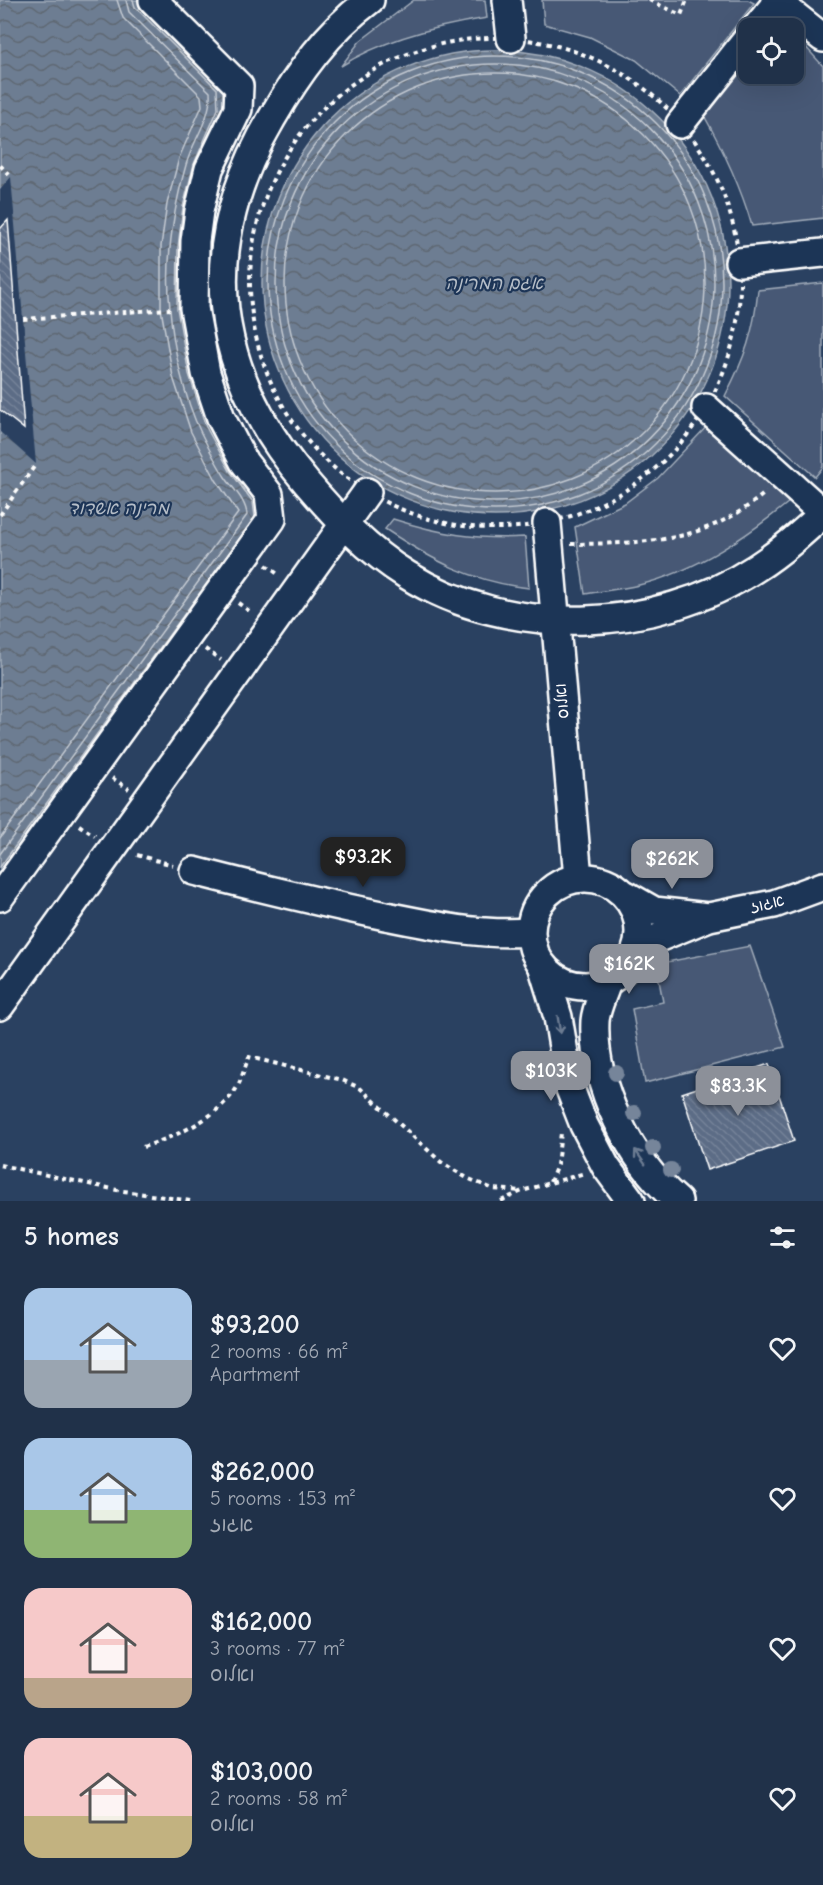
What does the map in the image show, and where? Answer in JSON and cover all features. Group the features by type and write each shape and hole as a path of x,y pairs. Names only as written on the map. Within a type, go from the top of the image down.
{"street":[{"path":"0,897 272,519 269,494 244,462 221,418 206,373 194,308 195,241 199,212 209,169 238,109 239,86 153,0"},
{"path":"370,0 330,34 303,69 260,139 238,187 229,217 224,260 223,306 231,348 244,387 279,451 345,525 408,576 447,595 495,611 555,621 628,615 671,606 714,590 755,570 792,542 823,513 706,408"},
{"path":"507,0 511,38"},
{"path":"764,18 777,1 823,38"},
{"path":"680,124 738,51"},
{"path":"739,262 823,254"},
{"path":"0,1006 367,492"},
{"name":"ואלוס","path":"548,534 578,878"},
{"path":"194,871 299,898 442,927 508,934 530,932"},
{"path":"543,968 557,980 573,986 591,986 607,982 627,967 639,941 639,924 626,896 612,885 595,878 578,878 553,887 543,896 531,919 530,932 534,951 543,968 558,1017 570,1089 584,1125 620,1198"},
{"name":"אגוז","path":"634,956 658,938 709,917 774,904 823,886"},
{"name":"אגוז","path":"626,896 654,911 709,917"},
{"path":"607,982 595,1022 596,1048 603,1080 629,1141 648,1168 678,1201"}],"path":[{"path":"649,0 681,15 687,0"},
{"path":"548,534 578,514 614,496 647,475 688,435 706,408 726,366 736,331 739,262 731,220 720,183 702,149 651,95 617,70 585,54 547,43 511,38 450,41 414,51 381,66 351,85 323,110 294,144 264,199 251,246 250,311 257,351 284,408 302,435 341,474 367,492 410,514 445,524 481,529 633,544 674,539 709,529 739,513 783,477"},
{"path":"0,165 11,177"},
{"path":"23,319 172,308"},
{"path":"0,515 36,464"},
{"path":"220,591 272,627"},
{"path":"187,637 238,673"},
{"path":"94,766 147,801"},
{"path":"61,813 113,848 194,871"},
{"path":"142,1147 176,1136 212,1114 235,1091 249,1057 342,1080 360,1088 441,1162 458,1173 493,1189 522,1191"},
{"path":"0,1165 117,1190 191,1201"},
{"path":"501,1201 522,1191 606,1167"}],"shaded area":[{"path":"414,0 485,0 487,18 411,35 375,48 341,66 360,41"},
{"path":"542,0 748,0 754,3 742,18 738,18 738,23 680,96 636,60 590,37 544,24"},
{"path":"804,45 823,66 823,218 752,226 730,167 702,112 738,67 738,84 804,84"},
{"path":"823,283 823,467 815,477 725,396 748,344 758,290"},
{"path":"710,423 794,498 740,538 681,571 639,585 585,594 575,527 625,503 658,478"},
{"path":"393,519 458,535 490,538 525,537 529,588 489,581 436,560 385,529"},
{"path":"750,946 785,1047 645,1083 632,1009 663,1002 656,964"}],"water":[{"name":"מרינה אשדוד","path":"0,0 137,0 222,85 225,110 182,292 259,500 261,519 0,877"},
{"name":"אגם המרינה","path":"495,50 540,55 584,68 624,89 660,118 689,154 710,194 723,238 728,283 723,328 710,372 689,412 660,448 624,477 584,498 540,511 495,516 450,511 406,498 366,477 330,448 301,412 280,372 267,328 262,283 267,238 280,194 301,154 330,118 366,89 406,68 450,55"}],"pier":[{"path":"11,177 36,464 0,432 0,190"}],"building":[{"path":"8,220 24,429 0,410 0,229"},
{"path":"769,1064 794,1141 707,1170 682,1093"}]}
